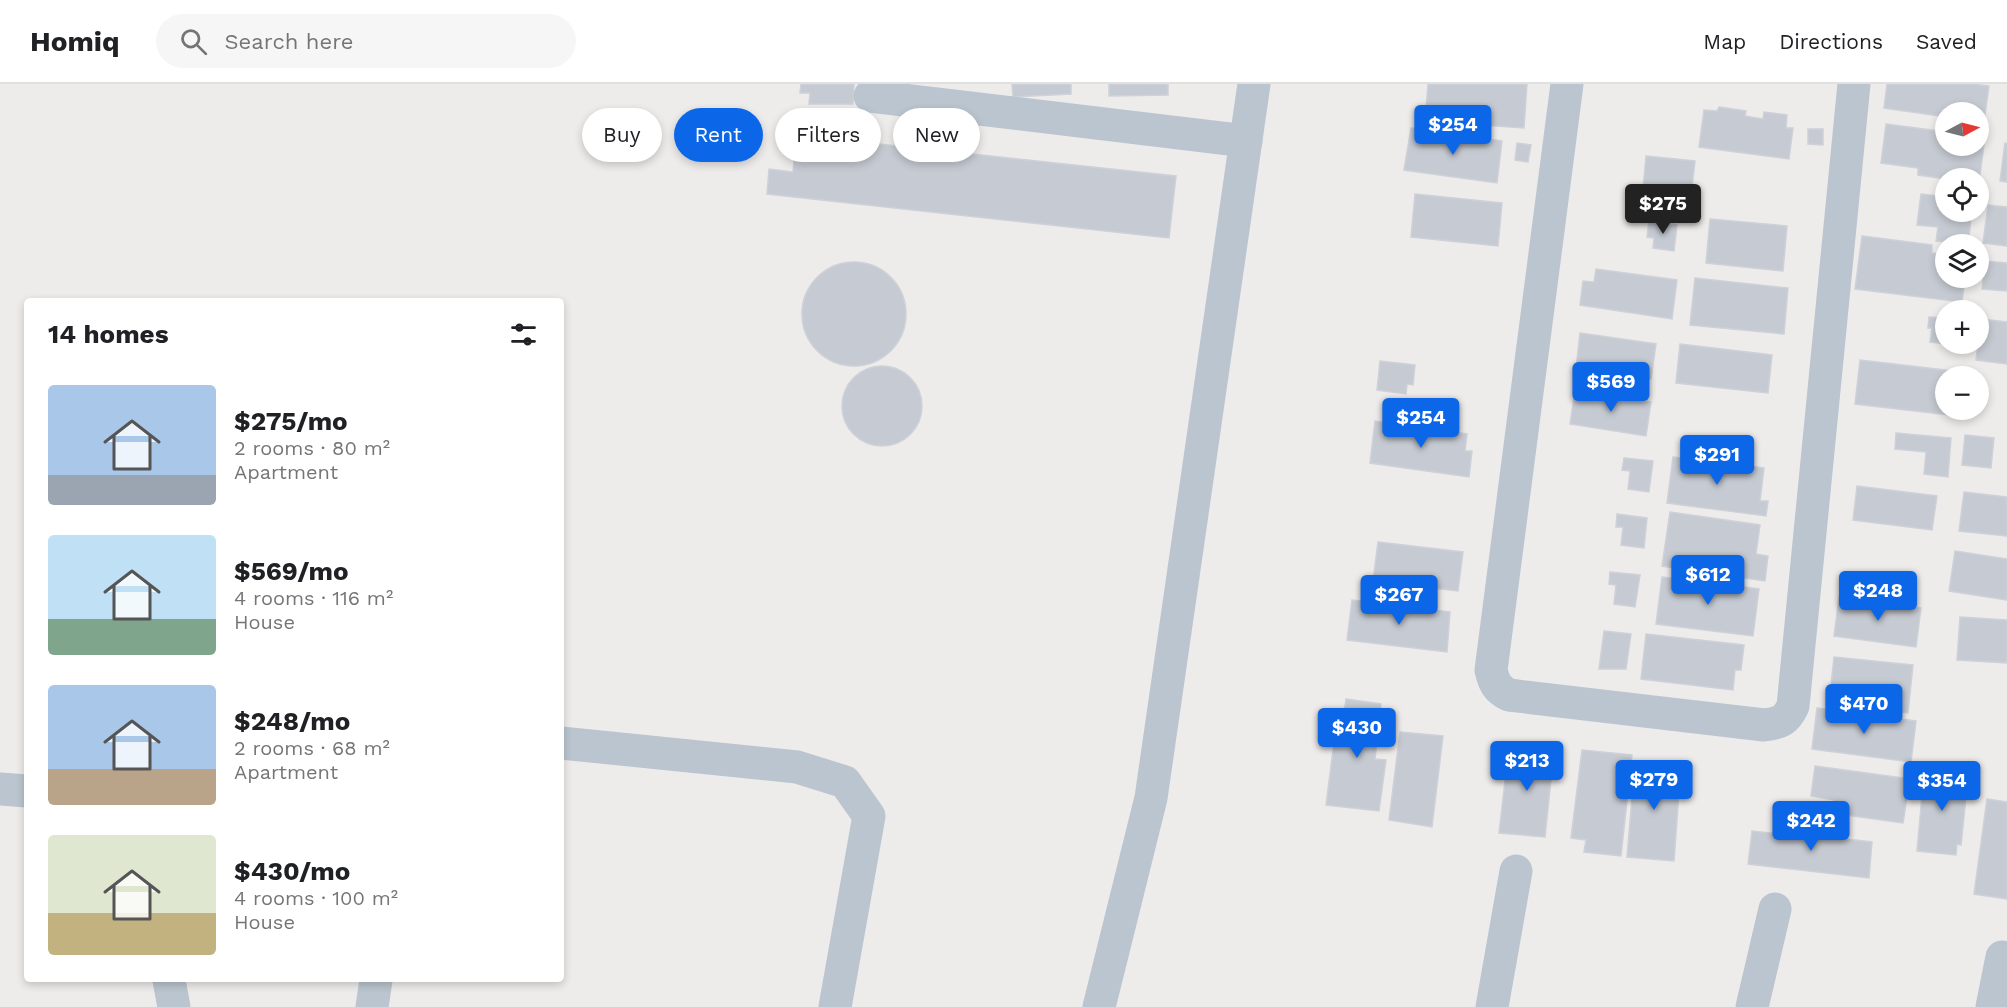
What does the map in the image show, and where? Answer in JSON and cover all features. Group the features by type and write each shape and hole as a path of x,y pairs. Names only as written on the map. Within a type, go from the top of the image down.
{"street":[{"path":"1099,1007 1151,798 1254,84"},
{"path":"1567,84 1491,670 1495,684 1499,690 1509,695 1764,725 1779,723 1787,719 1793,706 1854,84"},
{"path":"870,96 1246,141"},
{"path":"564,743 797,767 845,782 869,816 835,1007"},
{"path":"0,789 24,791"},
{"path":"1492,1007 1516,871"},
{"path":"1752,1007 1774,909"},
{"path":"1992,1007 2002,957"},
{"path":"169,982 174,1007"},
{"path":"372,1007 376,982"}],"building":[{"path":"801,84 854,84 853,104 809,104 810,93 800,93"},
{"path":"1012,84 1071,84 1071,94 1013,97"},
{"path":"1109,84 1168,84 1168,95 1109,96"},
{"path":"1428,84 1527,84 1524,128 1425,121"},
{"path":"1887,84 1989,86 1987,102 1935,102 1935,115 1884,108"},
{"path":"1719,107 1746,111 1745,116 1763,119 1764,112 1787,115 1786,128 1793,128 1789,159 1699,147 1704,110 1717,111"},
{"path":"1886,124 1935,131 1935,156 1983,156 1981,168 1935,168 1935,177 1918,175 1918,168 1881,163"},
{"path":"1411,128 1502,141 1497,183 1404,170"},
{"path":"1808,129 1823,129 1823,145 1808,144"},
{"path":"1517,143 1531,145 1528,162 1515,160"},
{"path":"2005,143 2007,144 2007,182 2000,181"},
{"path":"881,144 893,145 893,162 980,162 980,155 1176,176 1169,238 767,194 769,169 793,172 794,162 881,162"},
{"path":"1646,156 1695,161 1690,205 1642,200"},
{"path":"1415,194 1502,203 1498,246 1411,237"},
{"path":"1921,194 1935,196 1935,222 1971,222 1969,234 1937,234 1938,227 1917,225"},
{"path":"1989,205 2007,207 2007,246 1989,244 1989,234 1984,234 1986,222 1989,222"},
{"path":"1710,219 1787,226 1783,271 1706,263"},
{"path":"1649,221 1677,225 1674,251 1653,248 1654,238 1647,237"},
{"path":"1862,236 1932,245 1932,253 1935,253 1935,288 1964,288 1962,300 1855,289"},
{"path":"1989,261 2007,263 2007,291 1982,289 1989,288"},
{"path":"854,262 874,266 891,277 902,294 906,314 902,334 891,351 874,362 854,366 834,362 817,351 806,334 802,314 806,294 817,277 834,266"},
{"path":"1596,269 1677,280 1672,319 1580,305 1583,281 1594,282"},
{"path":"1695,278 1788,288 1784,334 1690,325"},
{"path":"1929,317 1935,317 1935,343 1930,342 1932,328 1928,328"},
{"path":"1989,320 2007,322 2007,364 1976,360 1977,354 1989,354"},
{"path":"1580,333 1656,344 1651,379 1576,369"},
{"path":"1680,344 1772,355 1768,393 1676,383"},
{"path":"1860,360 1935,369 1935,413 1855,404"},
{"path":"1380,361 1415,365 1413,385 1407,384 1406,394 1377,390"},
{"path":"882,366 897,369 910,378 919,391 922,406 919,421 910,434 897,443 882,446 867,443 854,434 845,421 842,406 845,391 854,378 867,369"},
{"path":"1575,391 1651,402 1646,436 1570,424"},
{"path":"1375,421 1467,434 1465,451 1472,451 1469,477 1370,463"},
{"path":"1896,433 1951,438 1948,477 1924,474 1926,452 1895,449"},
{"path":"1965,435 1994,438 1991,468 1962,465"},
{"path":"1673,457 1764,468 1760,501 1768,501 1766,516 1667,503"},
{"path":"1624,458 1653,461 1649,492 1628,489 1630,471 1622,470"},
{"path":"1857,486 1937,496 1932,530 1853,520"},
{"path":"1964,492 2007,497 2007,536 1959,531"},
{"path":"1670,512 1760,525 1756,554 1768,556 1765,581 1662,566"},
{"path":"1617,514 1647,518 1644,548 1621,545 1623,527 1616,527"},
{"path":"1378,542 1463,552 1458,591 1373,581"},
{"path":"1955,551 2007,559 2007,600 1949,591"},
{"path":"1610,572 1640,575 1635,607 1614,604 1616,585 1609,584"},
{"path":"1662,577 1759,589 1753,636 1656,624"},
{"path":"1839,597 1921,608 1916,647 1834,636"},
{"path":"1352,600 1450,612 1447,652 1347,640"},
{"path":"1960,617 2007,620 2007,663 1957,660"},
{"path":"1604,631 1631,634 1626,669 1599,669"},
{"path":"1646,634 1744,645 1741,670 1735,670 1733,690 1641,679"},
{"path":"1834,657 1913,665 1908,713 1829,704"},
{"path":"1346,699 1381,704 1375,759 1386,760 1379,811 1326,805 1336,727 1342,728"},
{"path":"1817,708 1916,721 1911,762 1812,749"},
{"path":"1400,732 1443,736 1432,827 1389,820"},
{"path":"1509,746 1554,751 1545,837 1499,833"},
{"path":"1582,750 1632,755 1621,856 1584,852 1586,840 1571,838"},
{"path":"1635,762 1681,765 1674,861 1627,857"},
{"path":"1815,766 1910,779 1903,823 1832,813 1834,800 1811,796"},
{"path":"1930,768 1965,771 1962,796 1966,797 1961,845 1957,844 1956,855 1917,851 1923,785 1928,786"},
{"path":"1987,799 2007,802 2007,899 1974,894"},
{"path":"1790,827 1838,833 1838,838 1872,842 1869,878 1748,864 1752,831 1789,835"}]}
